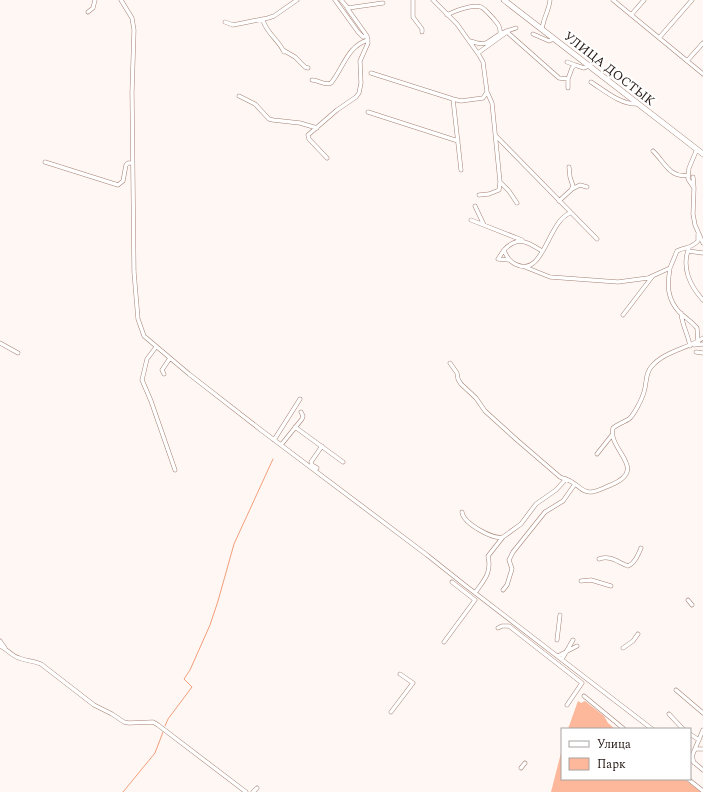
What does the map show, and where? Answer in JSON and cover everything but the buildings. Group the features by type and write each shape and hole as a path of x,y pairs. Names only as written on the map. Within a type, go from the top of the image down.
{"main road":[{"name":"УЛИЦА ДОСТЫК","path":"504,0 703,154"}],"street":[{"path":"88,12 93,8 95,0"},
{"path":"121,0 132,18 134,30 132,92 134,272 138,319 144,336 274,440 312,466 651,728"},
{"path":"225,22 233,25 258,19 262,20 274,16 297,0"},
{"path":"334,0 358,32 363,37 368,38"},
{"path":"341,0 368,38"},
{"path":"366,5 368,0"},
{"path":"413,0 414,16 422,29 422,32"},
{"path":"433,0 456,24 478,53 482,62 487,92 491,101 496,136 500,182 499,190"},
{"path":"542,30 543,21 550,5 550,0"},
{"path":"613,0 703,74"},
{"path":"631,15 644,0"},
{"path":"659,38 692,0"},
{"path":"346,7 352,9 366,5 383,3"},
{"path":"447,15 475,6 481,7 488,12 499,26 500,34"},
{"path":"262,20 284,51 295,57 308,68"},
{"path":"469,41 485,44 500,34 516,28"},
{"path":"478,53 507,32"},
{"path":"507,32 555,75 559,78 568,79"},
{"path":"533,34 549,41 554,39"},
{"path":"312,80 317,80 327,84 331,83 351,51 368,38"},
{"path":"327,158 308,137 316,128 337,110 356,97 359,93 361,83 360,61 368,38"},
{"path":"687,61 703,43"},
{"path":"567,62 584,68 589,66"},
{"path":"568,88 568,79 572,68 575,65"},
{"path":"371,73 461,101 483,98 487,92"},
{"path":"591,82 625,102 638,104"},
{"path":"239,96 255,104 269,119 300,123 316,128"},
{"path":"453,99 461,170"},
{"path":"368,112 458,140"},
{"path":"496,136 597,239"},
{"path":"694,188 688,179 688,175 696,149"},
{"path":"653,151 672,171 678,175 688,175"},
{"path":"45,162 118,185 123,181 126,165 128,163 133,163"},
{"path":"570,167 572,188"},
{"path":"693,177 693,214 698,234 698,241 689,249 686,257 688,277 694,291 703,300"},
{"path":"500,182 517,203"},
{"path":"559,201 572,188 580,185 587,187"},
{"path":"479,195 490,194 505,187"},
{"path":"475,206 484,225"},
{"path":"525,267 534,263 556,224 570,213"},
{"path":"471,220 524,241 542,251"},
{"path":"698,234 703,242"},
{"path":"524,241 514,242 504,250 498,259 510,261 550,277 577,278 599,281 637,280 653,276 670,268"},
{"path":"698,342 697,328 681,313 670,298 667,279 677,251 681,249 689,249 703,253"},
{"path":"504,250 510,261"},
{"path":"622,314 653,276"},
{"path":"681,313 684,329 692,345"},
{"path":"450,363 457,373 461,384 516,440 560,477 590,493 612,484 625,475 628,466 627,461 616,445 612,435 613,428 628,420 633,415 644,392 647,374 650,368 662,357 692,345 703,338"},
{"path":"0,343 18,353"},
{"path":"692,345 703,344"},
{"path":"156,347 147,359 142,380 154,408 175,470"},
{"path":"696,352 703,353"},
{"path":"164,374 162,370 170,358"},
{"path":"274,440 300,399"},
{"path":"281,445 303,416 301,412"},
{"path":"295,427 343,462"},
{"path":"597,454 612,435"},
{"path":"312,466 314,456 322,446"},
{"path":"312,466 317,468"},
{"path":"475,593 488,572 490,566 488,556 503,538 521,524 536,504 556,490 566,479"},
{"path":"503,590 507,585 512,569 510,560 513,552 545,512 563,501 575,484"},
{"path":"462,512 462,516 465,519 479,529 492,537 499,539 503,538"},
{"path":"599,559 614,559 628,566 632,564 638,556 641,548"},
{"path":"581,581 591,580 611,586"},
{"path":"444,642 475,600 452,582"},
{"path":"688,600 692,605"},
{"path":"557,640 560,615"},
{"path":"498,628 502,626 509,626 582,683 567,705"},
{"path":"623,648 633,641 638,634"},
{"path":"562,659 572,640"},
{"path":"0,641 6,649"},
{"path":"0,646 18,658 41,664 94,705 124,722 153,722 246,792"},
{"path":"558,656 577,646"},
{"path":"391,712 413,683 400,674"},
{"path":"676,690 703,713"},
{"path":"584,696 623,728"},
{"path":"669,714 682,728"},
{"path":"694,763 692,756 703,730"},
{"path":"691,735 699,740"},
{"path":"695,749 703,749"},
{"path":"691,760 703,770"},
{"path":"521,768 526,763"},
{"path":"689,780 703,791"},
{"path":"253,792 257,788"}],"green space":[{"path":"578,701 581,703 585,701 604,716 608,723 614,728 568,728"},
{"path":"561,753 561,780 685,780 701,792 551,792"}],"waterway":[{"path":"165,726 168,719 192,687 184,679 190,670 210,625 234,544 273,459"},
{"path":"123,792 155,753 163,732"}]}
